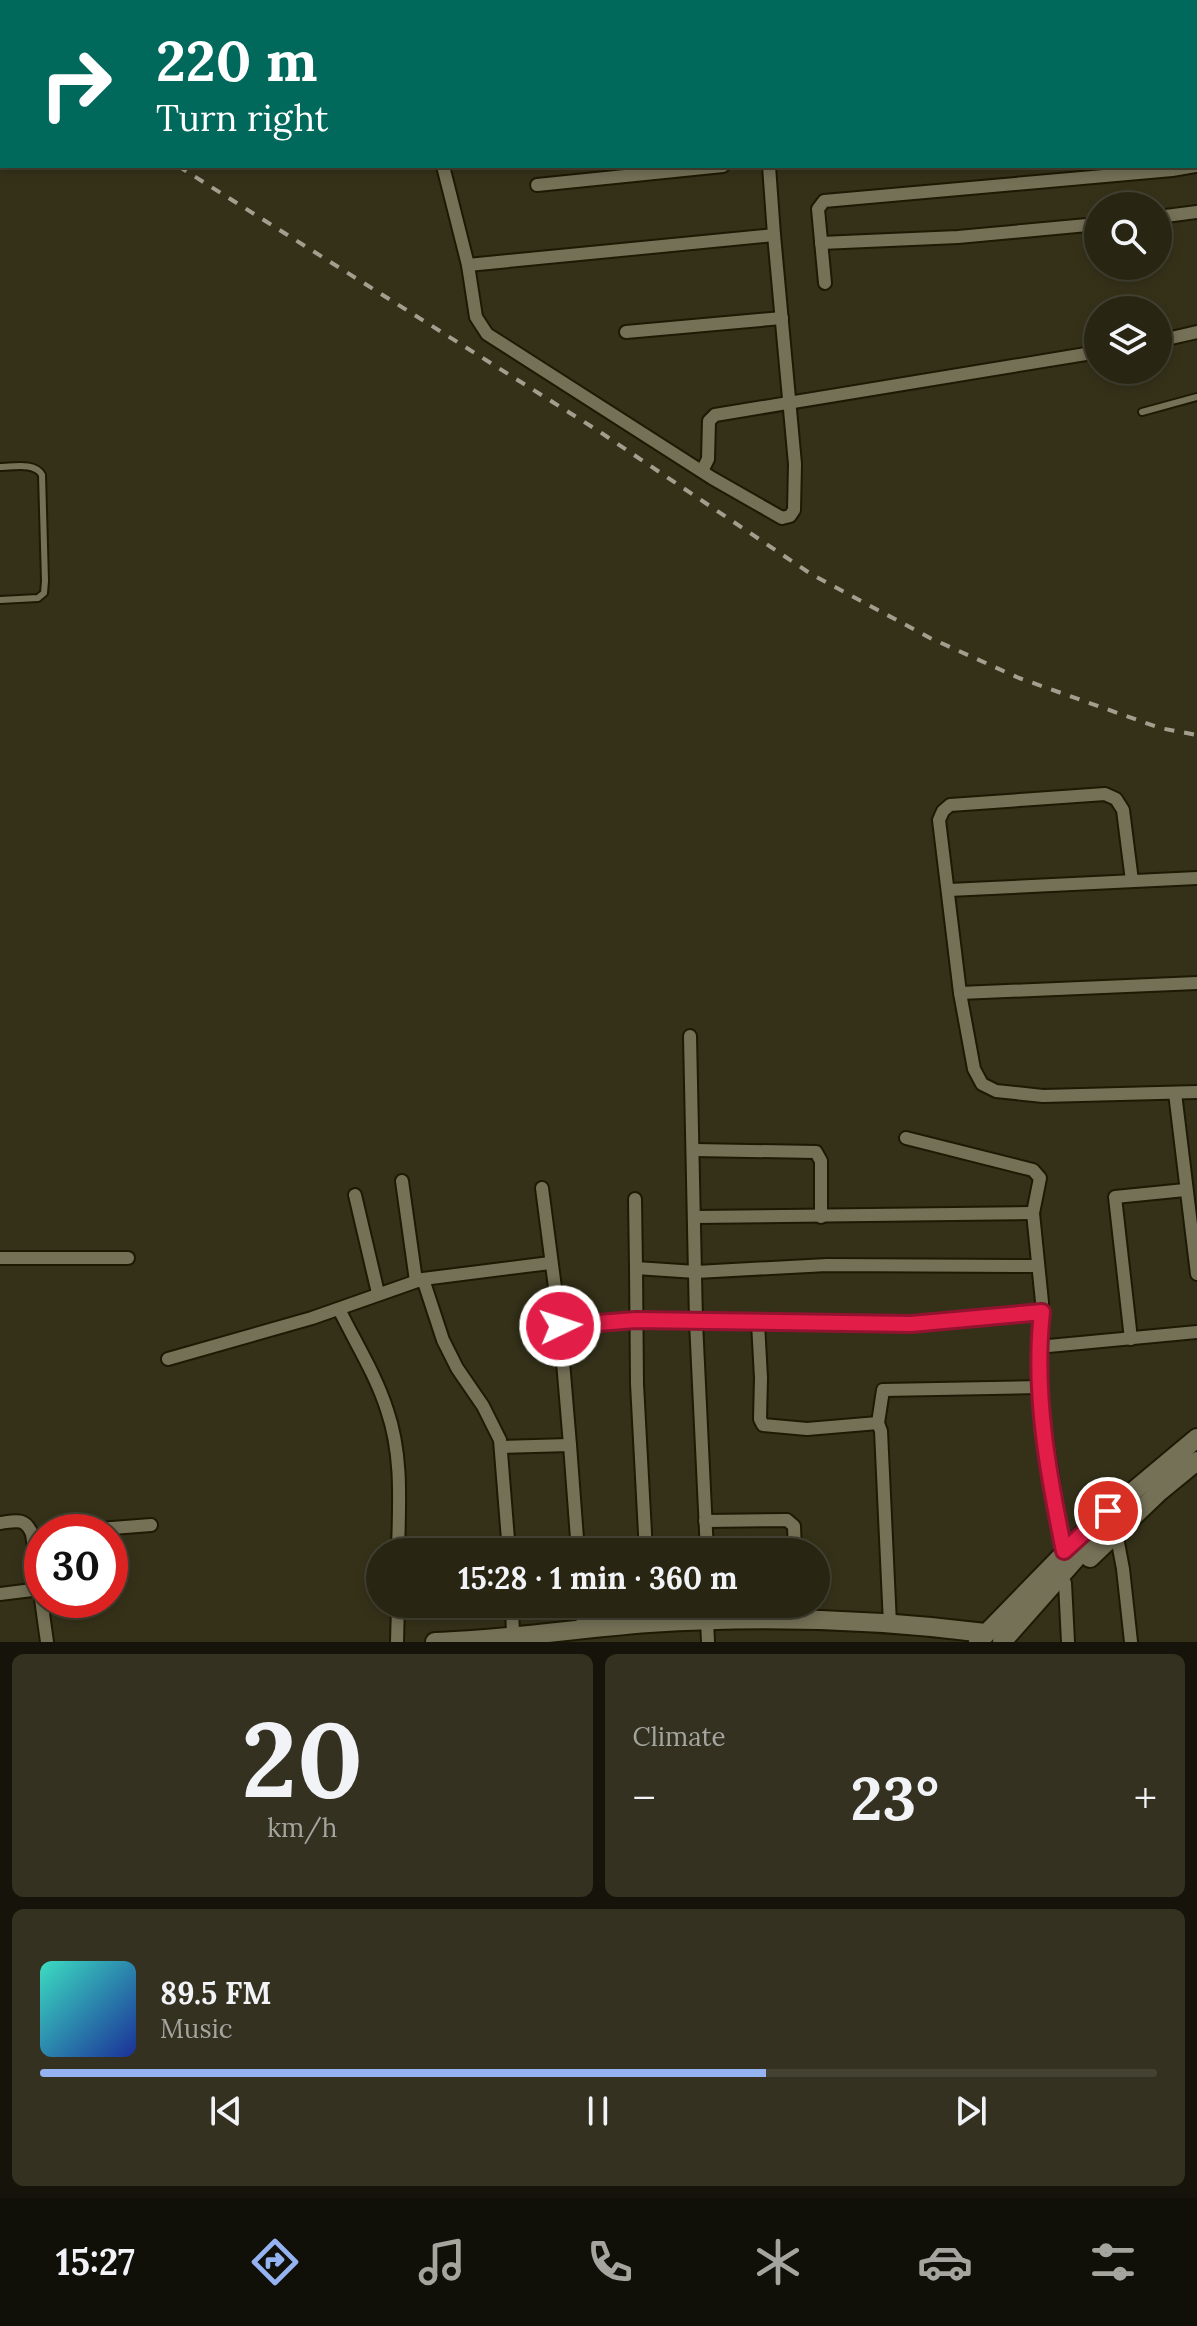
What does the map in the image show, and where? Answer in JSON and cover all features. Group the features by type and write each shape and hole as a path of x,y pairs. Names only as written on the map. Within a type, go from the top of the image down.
{"street":[{"path":"444,168 468,265 476,317 487,334 775,516 790,516 794,510 795,464 769,168"},
{"path":"537,185 703,168"},
{"path":"825,283 818,209 824,201 1184,168"},
{"path":"1172,215 1197,212"},
{"path":"821,243 958,237 1084,225"},
{"path":"468,265 774,235"},
{"path":"626,332 782,318"},
{"path":"1172,338 1197,332"},
{"path":"702,471 708,459 709,421 715,415 1084,354"},
{"path":"1132,881 1123,810 1116,799 1105,794 950,805 943,811 939,820 960,993 974,1069 982,1084 996,1091 1043,1096 1197,1092"},
{"path":"949,890 1197,878"},
{"path":"960,993 1197,983"},
{"path":"690,1036 696,1322 706,1538"},
{"path":"1175,1093 1197,1274"},
{"path":"906,1138 1033,1170 1040,1178 1033,1213 1042,1312 1038,1387 1064,1551"},
{"path":"694,1150 816,1152 821,1161 821,1217"},
{"path":"402,1181 420,1280 457,1368 497,1431 508,1538"},
{"path":"542,1188 560,1326 577,1538"},
{"path":"1131,1339 1115,1197 1185,1190"},
{"path":"355,1195 378,1293"},
{"path":"635,1199 636,1320 645,1538"},
{"path":"695,1217 1033,1213"},
{"path":"0,1258 128,1258"},
{"path":"168,1359 270,1331 420,1280 550,1263"},
{"path":"636,1268 696,1272 827,1265 1038,1266"},
{"path":"339,1309 384,1401 392,1428 399,1473 398,1538"},
{"path":"560,1326 636,1320 911,1324 1042,1312"},
{"path":"758,1323 760,1419 763,1425 807,1429 878,1423"},
{"path":"1038,1347 1197,1332"},
{"path":"890,1624 881,1431 878,1423 883,1390 1038,1387"},
{"path":"830,1616 982,1638 1064,1551 1197,1438"},
{"path":"501,1447 570,1445"},
{"path":"1002,1642 1083,1549 1139,1495 1197,1449"},
{"path":"1014,1642 1065,1583 1116,1532 1197,1461"},
{"path":"705,1521 787,1520 794,1526 794,1538"},
{"path":"0,1523 24,1521"},
{"path":"128,1527 151,1525"},
{"path":"1116,1532 1131,1642"},
{"path":"1065,1583 1068,1642"},
{"path":"0,1594 24,1591"},
{"path":"44,1618 47,1642"},
{"path":"397,1642 398,1618"},
{"path":"512,1618 513,1636"},
{"path":"583,1618 583,1629"},
{"path":"435,1642 583,1629 631,1618"},
{"path":"708,1642 710,1618"}],"lane":[{"path":"1142,412 1197,397"},
{"path":"0,467 33,467 42,475 45,581 44,593 38,598 0,600"}],"railway":[{"path":"181,168 597,430 811,574 930,638 1019,678 1160,728 1197,735"}],"route":[{"path":"560,1326 636,1320 911,1324 1042,1312 1038,1387 1064,1551 1108,1511"}]}
